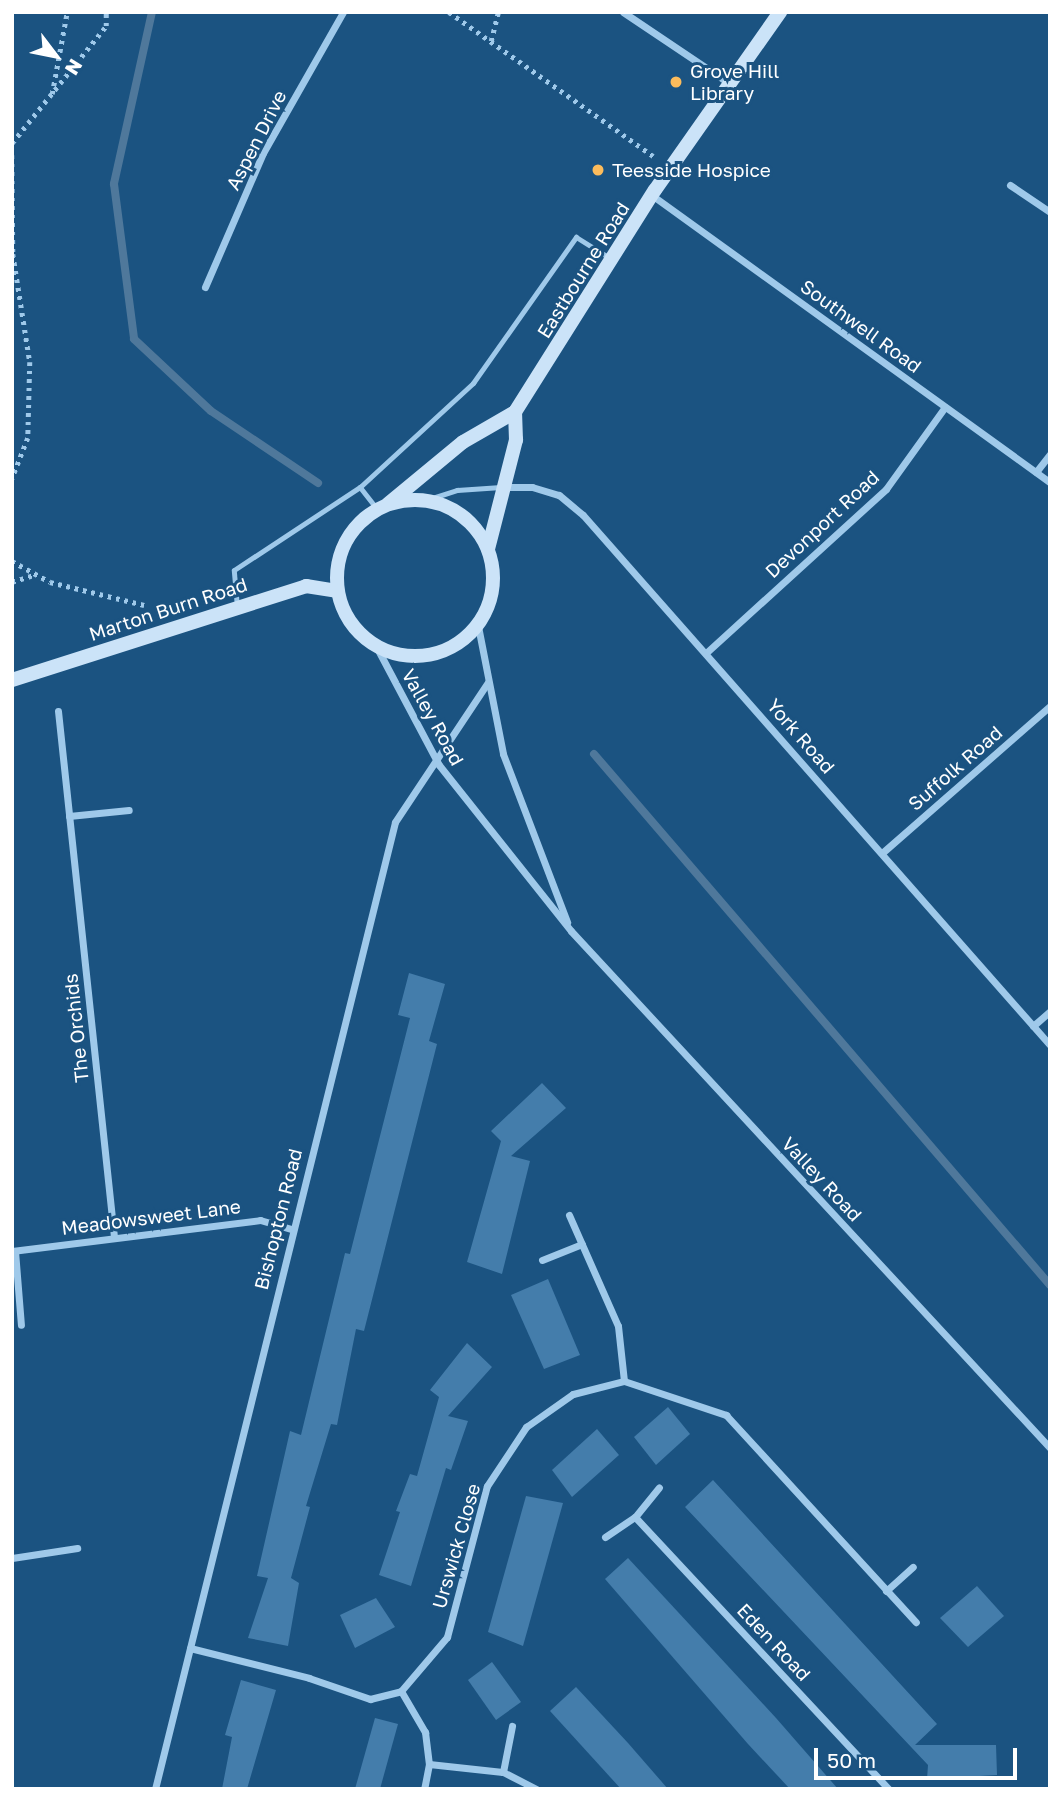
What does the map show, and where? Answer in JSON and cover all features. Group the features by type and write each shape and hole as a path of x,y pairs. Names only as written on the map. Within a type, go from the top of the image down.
{"street":[{"name":"Aspen Drive","path":"205,287 263,153 343,12"},
{"path":"623,12 730,84"},
{"name":"Eastbourne Road","path":"515,412 610,258 780,12"},
{"path":"1010,185 1050,212"},
{"name":"Southwell Road","path":"653,194 1050,482"},
{"name":"Devonport Road","path":"707,652 886,489 945,407"},
{"path":"515,412 516,440 488,549 493,589 478,626 442,652 420,657 377,648 358,633 337,591 336,566 344,543 358,523 463,442 515,412"},
{"path":"1037,472 1050,454"},
{"name":"York Road","path":"506,487 532,487 559,495 583,515 707,652 1050,1045"},
{"path":"383,506 426,500 463,516 488,549"},
{"name":"Marton Burn Road","path":"12,680 306,586 337,591"},
{"name":"Valley Road","path":"478,626 503,754 570,931"},
{"name":"Valley Road","path":"377,648 437,761 570,931 1050,1448"},
{"name":"Bishopton Road","path":"155,1789 291,1229 395,822 488,682"},
{"name":"Suffolk Road","path":"882,853 1050,706"},
{"name":"The Orchids","path":"58,711 114,1237"},
{"path":"69,816 129,810"},
{"path":"1033,1026 1050,1011"},
{"path":"569,1215 618,1326 624,1381 726,1415 916,1622"},
{"name":"Meadowsweet Lane","path":"21,1325 13,1251 260,1220 291,1229"},
{"path":"542,1260 582,1244"},
{"name":"Urswick Close","path":"401,1691 447,1637 487,1486 526,1427 573,1394 624,1381"},
{"path":"605,1537 635,1517 659,1487"},
{"name":"Eden Road","path":"635,1517 889,1789"},
{"path":"12,1558 77,1548"},
{"path":"886,1591 913,1567"},
{"path":"190,1648 309,1678 370,1699 401,1691 425,1732 429,1764 425,1789"},
{"path":"503,1772 512,1726"},
{"path":"429,1764 503,1772 537,1789"}],"lane":[{"path":"237,607 233,570 360,487 473,383 576,237 610,258"},
{"path":"360,487 383,506"},
{"path":"426,500 457,490 506,487"}],"path":[{"path":"52,95 67,12"},
{"path":"12,143 106,26 106,12"},
{"path":"449,12 653,153 653,194"},
{"path":"491,41 498,12"},
{"path":"12,155 13,254 30,362 28,438 12,480"},
{"path":"12,561 36,574 144,605"},
{"path":"12,582 36,574"}],"building":[{"path":"409,973 445,984 429,1041 437,1044 364,1331 356,1329 337,1425 331,1424 306,1506 310,1507 291,1578 299,1583 288,1646 248,1638 268,1578 257,1576 290,1431 301,1435 345,1253 350,1254 410,1018 398,1015"},
{"path":"542,1083 566,1108 511,1156 530,1161 502,1274 467,1262 501,1141 491,1131"},
{"path":"548,1279 580,1355 544,1369 511,1295"},
{"path":"467,1343 492,1367 448,1416 468,1421 451,1470 446,1468 411,1586 379,1575 400,1512 396,1511 410,1474 417,1476 439,1397 430,1390"},
{"path":"668,1407 690,1434 656,1465 634,1437"},
{"path":"597,1429 619,1455 572,1497 552,1470"},
{"path":"713,1480 937,1724 915,1745 996,1745 997,1775 927,1779 928,1765 685,1507"},
{"path":"526,1496 563,1503 523,1646 488,1632"},
{"path":"628,1558 838,1789 790,1789 748,1744 605,1579"},
{"path":"977,1586 1004,1616 968,1647 940,1618"},
{"path":"376,1598 395,1627 355,1648 340,1615"},
{"path":"492,1662 521,1702 496,1720 468,1680"},
{"path":"241,1680 276,1690 247,1789 222,1789 232,1737 225,1735"},
{"path":"576,1687 668,1789 621,1789 550,1711"},
{"path":"375,1718 398,1724 380,1789 355,1789"}],"waterway":[{"path":"152,12 114,184 134,339 211,411 318,483"},
{"path":"594,754 1050,1285"}],"place":[{"name":"Grove Hill Library","path":"676,82"},
{"name":"Teesside Hospice","path":"598,170"}]}
